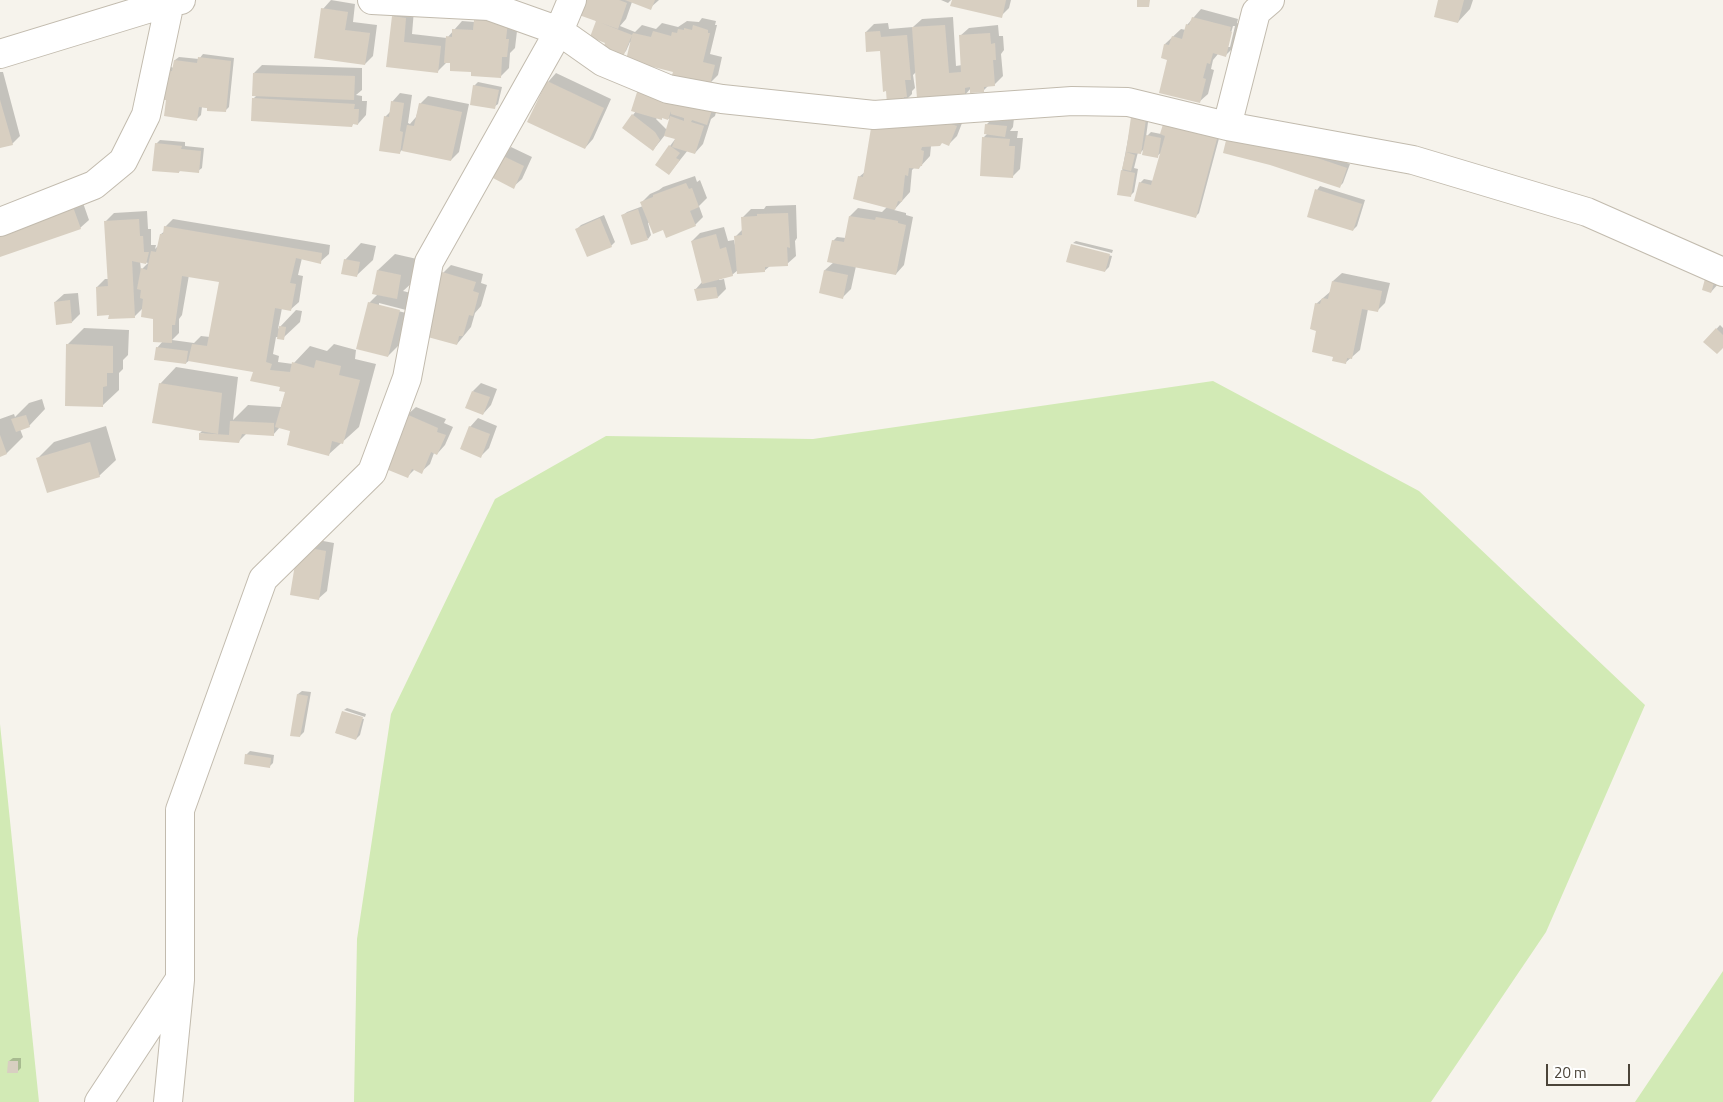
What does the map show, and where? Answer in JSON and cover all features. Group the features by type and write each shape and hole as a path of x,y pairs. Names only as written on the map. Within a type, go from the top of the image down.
{"street":[{"path":"372,0 488,6 559,32 603,62 668,89 722,100 874,115 1072,100 1128,102 1227,126 1413,160 1587,212 1723,272"},
{"path":"168,1102 180,980 180,810 263,579 372,472 407,378 429,262 559,32 572,0"},
{"path":"1227,126 1256,12 1270,0"},
{"path":"0,54 175,1"},
{"path":"0,222 94,185 123,161 146,115 175,1"},
{"path":"99,1102 180,980"}],"green space":[{"path":"1213,381 1419,491 1645,705 1546,932 1431,1102 354,1102 357,939 391,714 495,499 606,436 813,439"},
{"path":"0,724 39,1102 0,1102"},
{"path":"1723,971 1723,1102 1635,1102"}],"building":[{"path":"584,0 619,0 627,3 618,29 579,15"},
{"path":"625,0 655,0 651,10"},
{"path":"952,0 1006,0 1002,18 950,6"},
{"path":"1137,0 1150,0 1149,7 1137,7"},
{"path":"1438,0 1464,0 1458,23 1434,17"},
{"path":"321,8 348,12 345,30 370,33 365,65 314,58"},
{"path":"392,16 406,18 404,42 441,46 438,73 386,67"},
{"path":"1192,17 1231,27 1230,31 1232,32 1226,57 1213,53 1210,64 1207,63 1203,78 1206,79 1200,103 1159,93 1167,60 1161,58 1164,44 1169,45 1172,36 1182,39 1186,24 1189,25"},
{"path":"474,20 508,22 506,39 509,39 507,57 502,57 501,78 471,76 471,72 450,71 450,63 444,63 446,36 452,37 452,29 473,30"},
{"path":"596,21 632,35 623,57 603,48 605,43 590,37"},
{"path":"693,25 708,30 708,33 710,33 703,62 715,65 710,85 672,75 673,72 626,60 633,33 651,37 653,31 671,36 672,32 677,33 678,29 692,30"},
{"path":"945,25 949,73 961,72 959,35 990,33 991,44 995,43 996,60 993,60 995,86 984,87 984,92 970,93 970,87 965,88 965,96 917,99 912,27"},
{"path":"880,31 881,37 907,35 911,80 905,80 907,97 904,97 904,103 887,104 886,91 883,92 880,51 866,52 865,32"},
{"path":"198,57 231,61 226,112 207,111 207,108 199,107 197,121 164,116 166,100 162,100 166,71 172,71 174,60 197,63"},
{"path":"253,73 355,76 354,100 252,96"},
{"path":"547,81 604,108 585,149 527,122"},
{"path":"473,85 499,90 495,109 470,105"},
{"path":"638,89 712,110 707,125 692,120 691,122 704,126 695,154 672,147 675,139 664,136 670,116 684,121 684,118 671,114 671,111 668,120 662,118 662,120 631,111"},
{"path":"252,98 355,104 354,109 359,109 358,125 353,124 352,127 251,121"},
{"path":"0,100 13,145 0,148"},
{"path":"391,101 404,103 400,131 403,132 400,154 379,151 384,116 389,117"},
{"path":"419,103 462,112 451,161 402,151 407,125 414,126"},
{"path":"632,114 655,132 660,140 653,151 622,128"},
{"path":"1131,117 1146,119 1141,154 1126,152"},
{"path":"938,120 957,126 949,146 942,143 940,146 922,147 921,150 924,151 922,166 919,169 909,168 908,176 905,175 902,202 898,201 895,210 853,199 858,176 863,177 871,128 879,129 878,126"},
{"path":"1164,121 1218,135 1196,218 1134,201 1139,182 1151,185 1165,136 1160,134"},
{"path":"985,124 1007,126 1005,137 984,134"},
{"path":"1228,132 1282,146 1347,168 1340,188 1270,165 1223,153"},
{"path":"1146,135 1161,138 1158,158 1142,155"},
{"path":"982,137 1010,139 1009,146 1015,146 1013,178 980,176"},
{"path":"155,143 182,146 181,149 201,151 199,173 152,171"},
{"path":"669,145 680,153 676,158 680,160 669,175 655,165"},
{"path":"1126,152 1135,155 1131,171 1122,169"},
{"path":"501,155 524,166 514,189 491,177"},
{"path":"1121,170 1135,173 1131,197 1117,195"},
{"path":"686,183 689,189 692,188 699,207 690,211 696,226 666,238 663,230 653,234 640,202 653,197 653,195"},
{"path":"1315,189 1362,204 1353,231 1307,217"},
{"path":"73,207 81,229 0,257 0,232"},
{"path":"638,209 648,240 631,245 621,215"},
{"path":"788,213 790,248 787,247 788,266 765,267 765,272 737,274 734,236 742,235 741,217 757,216 757,214"},
{"path":"849,216 875,220 876,217 898,221 898,223 906,225 896,275 827,262 832,240 844,242"},
{"path":"600,218 612,247 587,257 575,229"},
{"path":"139,219 140,236 143,236 144,252 149,252 146,264 132,261 135,318 108,319 109,315 97,316 96,287 108,286 104,221"},
{"path":"164,226 322,253 321,264 296,258 290,283 296,284 291,311 275,308 266,362 272,364 270,370 290,372 292,362 314,368 316,360 341,366 339,375 360,380 343,444 332,441 329,456 287,445 290,431 275,427 285,392 279,391 280,387 250,381 253,372 188,361 192,344 207,346 219,282 182,276 175,325 172,325 172,343 153,342 153,319 141,317 143,299 140,298 141,290 137,289 141,268 147,270 151,251 156,252"},
{"path":"716,234 720,249 726,247 733,276 702,284 691,241"},
{"path":"1071,244 1110,254 1105,272 1066,262"},
{"path":"344,259 360,262 357,277 341,274"},
{"path":"377,270 401,275 397,299 372,294"},
{"path":"824,270 848,275 843,299 819,293"},
{"path":"442,272 476,282 473,291 479,293 473,316 469,315 463,336 459,336 457,345 424,336"},
{"path":"1706,275 1715,279 1711,293 1702,290"},
{"path":"1332,281 1382,291 1378,312 1362,309 1352,359 1347,358 1346,364 1332,361 1333,357 1312,352 1316,331 1310,329 1315,303 1320,304 1322,298 1328,299"},
{"path":"716,287 718,298 697,301 694,289"},
{"path":"70,300 72,323 56,325 54,302"},
{"path":"368,302 400,310 388,357 356,349"},
{"path":"279,326 286,327 284,340 277,339"},
{"path":"1716,328 1723,335 1723,348 1717,354 1703,342"},
{"path":"66,344 113,346 113,373 107,373 107,386 103,387 103,407 65,406"},
{"path":"156,347 188,351 186,364 154,360"},
{"path":"159,383 222,393 218,434 152,423"},
{"path":"472,391 490,397 483,415 465,408"},
{"path":"406,414 438,428 437,432 446,435 437,455 431,452 422,474 412,469 408,478 381,467 388,451 394,453 401,436 397,434"},
{"path":"26,415 30,427 16,432 11,419"},
{"path":"230,421 274,423 274,436 242,434 239,443 199,440 199,433 229,435"},
{"path":"469,426 490,434 481,458 460,449"},
{"path":"0,435 7,454 0,457"},
{"path":"90,442 100,477 47,493 36,458"},
{"path":"298,546 326,551 319,600 290,595"},
{"path":"297,694 308,696 300,737 290,736"},
{"path":"342,711 363,717 356,740 335,733"},
{"path":"245,754 271,758 270,768 244,764"},
{"path":"8,1061 18,1061 18,1073 7,1073"}]}
